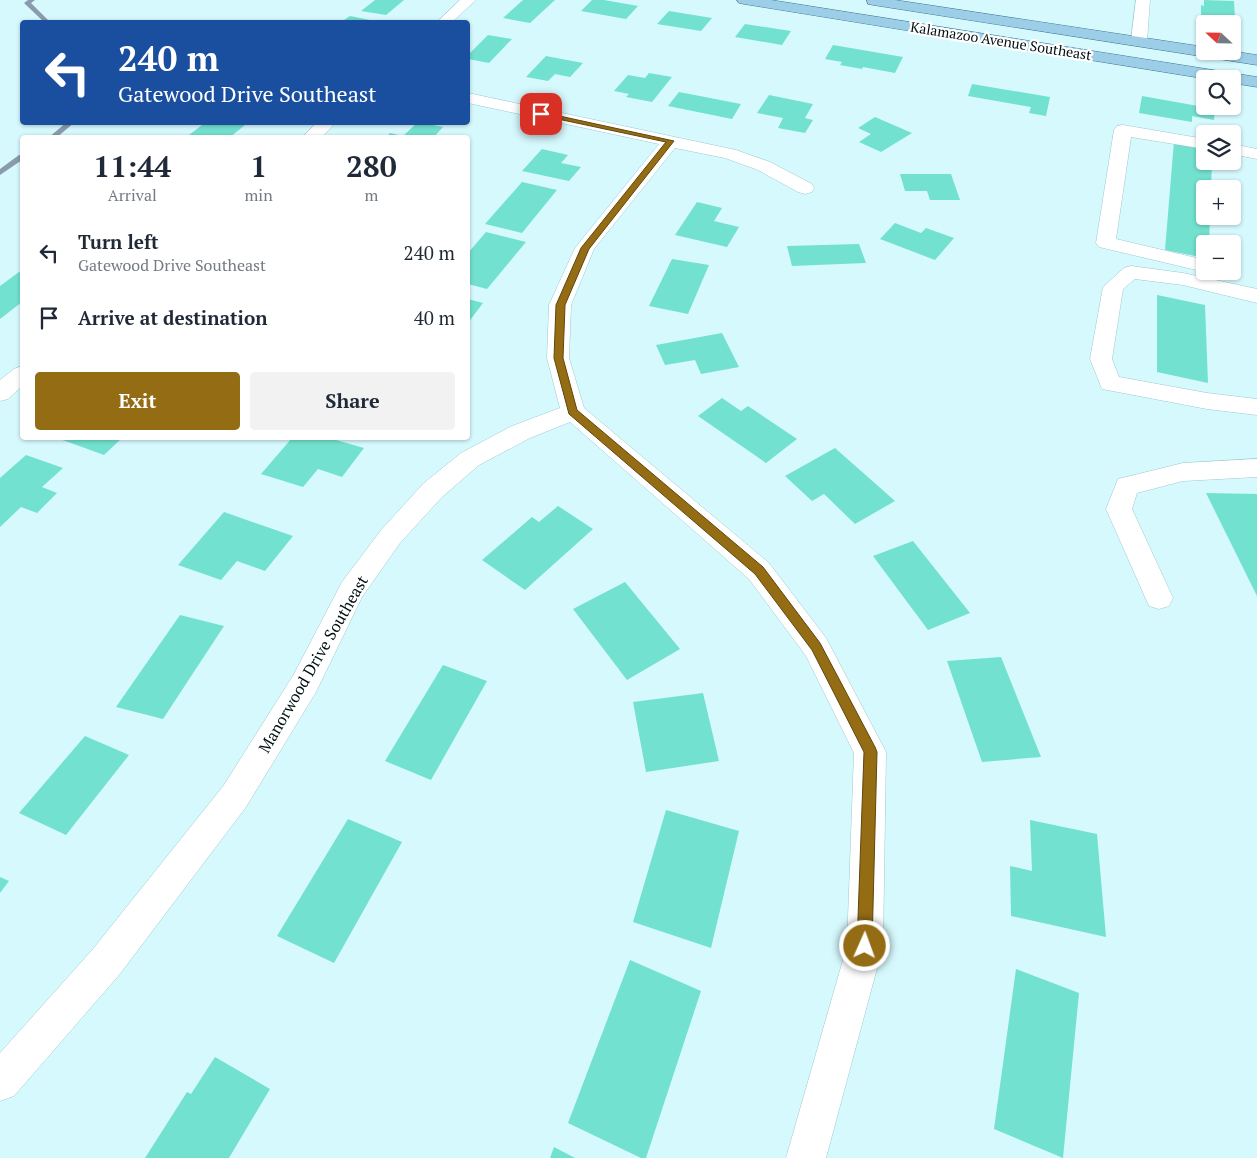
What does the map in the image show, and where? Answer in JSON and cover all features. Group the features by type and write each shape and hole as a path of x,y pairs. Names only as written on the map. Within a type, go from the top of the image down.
{"main road":[{"name":"Kalamazoo Avenue Southeast","path":"744,0 1257,82"},
{"name":"Kalamazoo Avenue Southeast","path":"865,0 1257,60"}],"street":[{"path":"446,20 469,0"},
{"path":"1138,41 1143,0"},
{"path":"470,98 730,154 749,160 805,188"},
{"path":"313,135 325,125"},
{"path":"1196,142 1123,130 1106,243 1196,264"},
{"path":"670,141 585,248 560,305 558,358 572,412 759,570 816,647 870,752 865,946 806,1158"},
{"path":"1241,151 1257,154"},
{"path":"1257,296 1183,279 1131,272 1113,287 1101,359 1110,383 1207,402 1257,407"},
{"path":"1241,274 1257,278"},
{"path":"0,393 20,376"},
{"name":"Manorwood Drive Southeast","path":"0,1082 106,962 235,796 305,683 352,590 391,536 433,490 470,459 521,432 572,412"},
{"path":"1159,598 1119,509 1126,486 1183,472 1257,468"}],"building":[{"path":"375,0 404,0 386,15 361,11"},
{"path":"523,0 555,0 530,23 503,18"},
{"path":"592,0 604,0 638,6 626,19 581,11"},
{"path":"1204,0 1234,1 1235,15 1201,15 1201,5 1204,6"},
{"path":"669,11 712,18 701,31 657,24"},
{"path":"350,16 370,20 344,20"},
{"path":"745,24 791,31 782,45 735,37"},
{"path":"488,35 512,39 489,63 470,59 470,53"},
{"path":"833,45 903,57 895,73 863,67 862,69 840,65 842,62 825,59"},
{"path":"546,56 583,63 570,77 555,74 548,81 526,77"},
{"path":"649,73 672,77 652,102 626,97 629,94 614,91 628,75 645,78"},
{"path":"972,84 1050,97 1046,116 1029,113 1031,107 968,96"},
{"path":"679,92 741,104 732,119 668,106"},
{"path":"769,95 813,104 805,118 813,120 805,133 778,128 783,118 757,113"},
{"path":"1142,96 1196,106 1196,115 1214,115 1214,120 1192,116 1192,122 1139,113"},
{"path":"875,117 912,133 881,152 859,142 871,134 858,128"},
{"path":"202,125 245,125 233,135 189,135"},
{"path":"415,125 443,127 436,135 404,135"},
{"path":"1174,141 1196,145 1196,170 1212,170 1211,180 1196,180 1196,225 1210,225 1209,235 1196,235 1196,256 1165,250"},
{"path":"542,149 568,155 561,163 581,167 569,181 522,171"},
{"path":"900,174 951,174 960,200 930,200 927,191 905,191"},
{"path":"522,182 557,190 522,233 485,224"},
{"path":"697,202 722,208 714,221 739,227 727,247 675,235"},
{"path":"895,223 921,233 926,228 954,238 935,260 880,239"},
{"path":"486,232 526,242 487,289 470,285 470,251"},
{"path":"859,244 866,263 792,266 787,246"},
{"path":"672,259 709,265 688,314 649,306"},
{"path":"20,272 20,304 0,319 0,286"},
{"path":"1157,295 1205,305 1208,383 1157,372"},
{"path":"470,300 483,303 470,320"},
{"path":"722,333 739,367 701,374 695,360 665,365 656,345"},
{"path":"722,398 741,411 748,406 797,439 766,463 698,416"},
{"path":"63,440 120,440 104,455"},
{"path":"290,440 336,440 364,448 342,477 318,469 303,487 261,474"},
{"path":"835,448 895,501 855,524 824,494 812,501 785,476"},
{"path":"26,455 63,468 42,487 57,493 37,513 21,507 0,527 0,478"},
{"path":"1206,493 1257,494 1257,596"},
{"path":"558,506 593,529 525,590 482,560 532,517 539,522"},
{"path":"224,512 293,536 265,571 237,561 221,580 178,565"},
{"path":"913,541 970,613 928,630 873,556"},
{"path":"625,582 680,649 627,680 573,609"},
{"path":"180,615 224,626 163,719 116,707"},
{"path":"1001,657 1041,757 982,762 947,661"},
{"path":"443,665 487,681 431,780 385,761"},
{"path":"703,693 719,761 646,772 633,702"},
{"path":"85,736 129,755 66,835 19,813"},
{"path":"666,810 739,831 711,948 633,922"},
{"path":"348,819 402,842 334,963 277,936"},
{"path":"1030,820 1097,834 1106,937 1011,916 1010,866 1032,871"},
{"path":"0,877 9,881 0,893"},
{"path":"630,960 701,991 646,1158 641,1158 568,1123"},
{"path":"1016,969 1079,993 1063,1158 994,1129"},
{"path":"215,1057 270,1089 229,1158 145,1158 187,1092 191,1094"},
{"path":"554,1147 575,1158 550,1158"}],"waterway":[{"path":"32,0 27,3 45,20"},
{"path":"55,135 68,125"},
{"path":"0,173 20,158"}],"route":[{"path":"541,114 670,141 585,248 560,305 558,358 572,412 759,570 816,647 825,664 870,752 865,946"}]}
